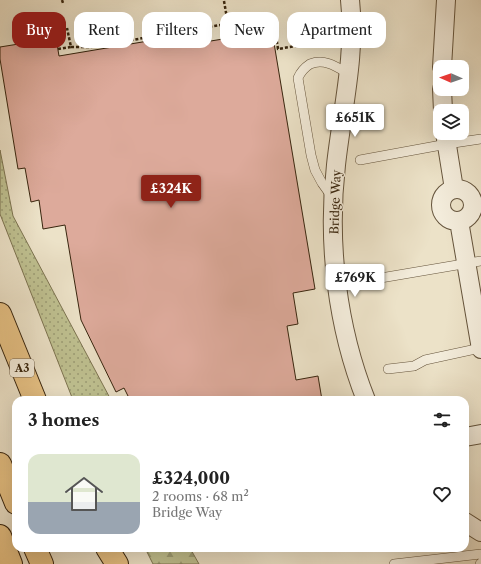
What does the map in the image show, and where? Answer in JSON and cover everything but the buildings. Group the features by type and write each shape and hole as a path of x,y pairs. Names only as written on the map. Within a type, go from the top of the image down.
{"highway":[{"name":"A3","path":"0,314 33,396"},
{"path":"0,464 12,493"},
{"path":"0,536 11,564"},
{"path":"37,552 42,564"},
{"path":"98,552 103,564"},
{"path":"110,552 117,564"}],"street":[{"name":"Bridge Way","path":"350,0 352,27 349,74 336,165 333,198 335,252 341,308 353,361 365,396"},
{"path":"442,60 446,0"},
{"path":"446,140 454,189 445,195 442,200 442,211 449,219 459,221 474,262 481,349"},
{"path":"469,436 481,434"},
{"path":"469,524 481,532"}],"lane":[{"path":"333,198 315,170 311,155 298,78 300,72 304,68 316,62 334,65 349,74"},
{"path":"469,139 481,139"},
{"path":"360,160 438,140"},
{"path":"362,281 474,262"},
{"path":"388,369 414,366 425,360 481,349"},
{"path":"394,564 481,554"}],"path":[{"path":"224,1 226,12"},
{"path":"58,50 71,47 91,47 220,25"},
{"path":"67,28 71,47"},
{"path":"278,48 287,48"}],"green space":[{"path":"0,150 13,216 109,396 71,396 0,214"},
{"path":"147,552 192,552 199,564 153,564"}]}
